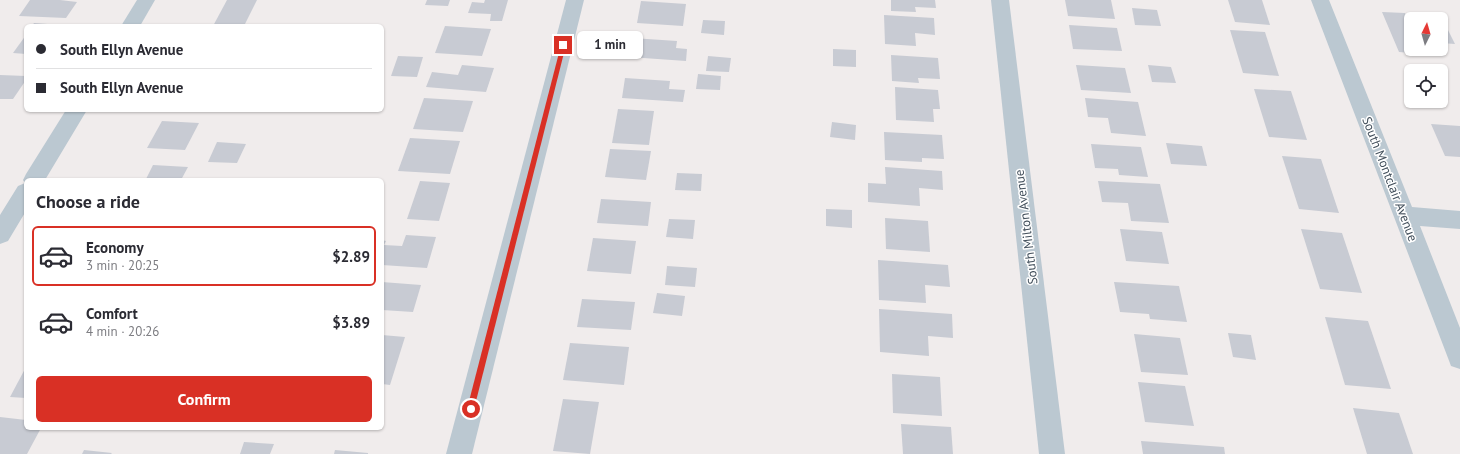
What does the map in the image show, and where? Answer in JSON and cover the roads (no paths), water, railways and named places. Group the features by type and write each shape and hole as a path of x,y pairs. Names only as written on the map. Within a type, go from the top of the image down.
{"street":[{"path":"131,24 146,0"},
{"path":"459,454 575,0"},
{"name":"South Milton Avenue","path":"1000,0 1052,454"},
{"name":"South Montclair Avenue","path":"1320,0 1460,358"},
{"path":"35,178 76,112"},
{"path":"0,234 24,195"},
{"path":"1405,216 1460,220"}]}
